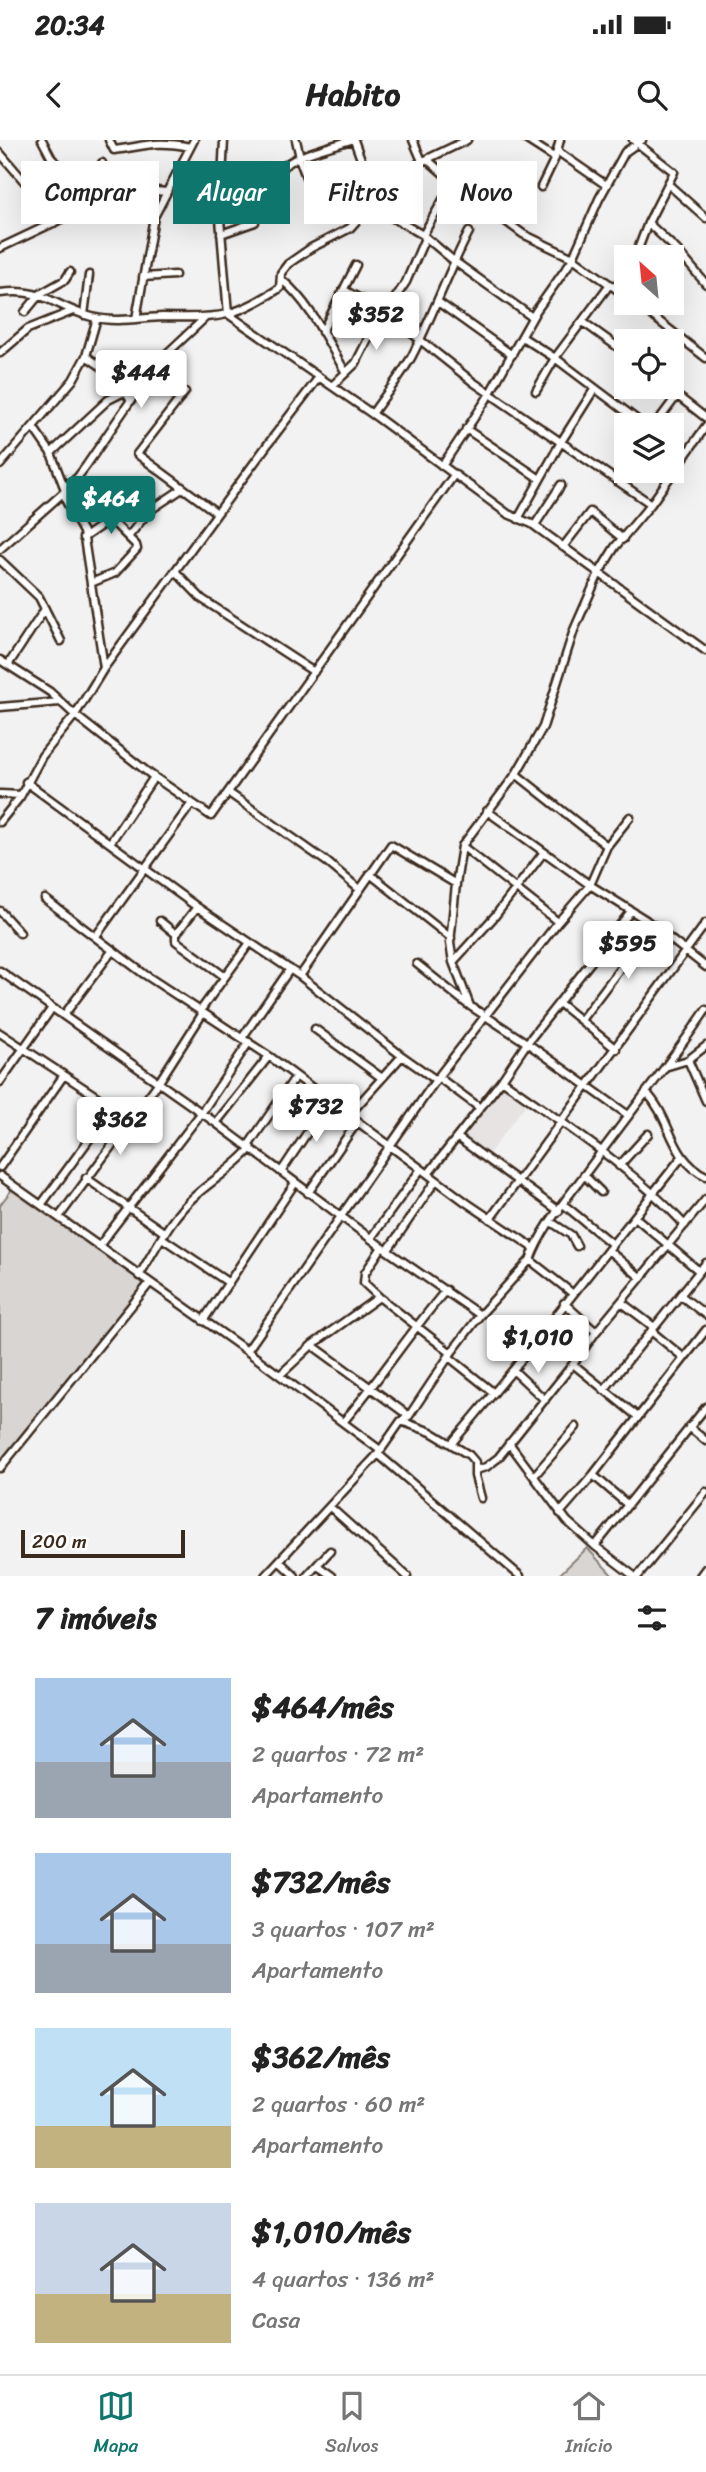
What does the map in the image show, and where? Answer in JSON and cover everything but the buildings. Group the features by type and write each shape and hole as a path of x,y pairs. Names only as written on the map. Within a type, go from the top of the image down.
{"street":[{"path":"51,140 43,141 54,161"},
{"path":"109,140 114,150 141,142 192,144 154,217 136,319"},
{"path":"224,140 221,234 228,314"},
{"path":"296,140 304,172"},
{"path":"290,162 353,140 361,161"},
{"path":"413,140 425,161 437,170"},
{"path":"425,161 467,140"},
{"path":"527,140 606,185"},
{"path":"541,187 560,140"},
{"path":"442,466 490,393 533,317 573,258 606,185 625,152 637,141 674,169 640,245"},
{"path":"0,153 21,178"},
{"path":"668,184 706,218"},
{"path":"159,191 166,192"},
{"path":"332,386 356,363 385,312 406,282 424,236 437,212"},
{"path":"648,223 677,250 706,284"},
{"path":"0,248 52,224"},
{"path":"221,234 250,224"},
{"path":"0,293 40,294 73,311 97,318 206,317 228,314 280,288 281,273 288,264 311,248 342,233 352,224"},
{"path":"403,224 424,236 454,261 533,317"},
{"path":"510,224 523,234 573,258 612,286 555,358 536,391"},
{"path":"372,414 412,356 469,232"},
{"path":"322,332 356,265"},
{"path":"25,312 40,294 65,280 70,272"},
{"path":"85,315 89,275"},
{"path":"143,277 176,275"},
{"path":"281,279 290,287 322,332 346,373"},
{"path":"344,290 385,312 418,341 614,479"},
{"path":"438,302 512,355"},
{"path":"0,352 27,330 73,311"},
{"path":"228,314 517,519 535,526 706,651"},
{"path":"651,315 706,358"},
{"path":"0,549 77,478 160,360 206,317"},
{"path":"0,465 73,380 86,356 97,318"},
{"path":"583,322 614,344"},
{"path":"522,337 628,413"},
{"path":"86,356 110,372 131,401"},
{"path":"0,822 21,795 42,756 75,715 104,668 319,377"},
{"path":"517,519 596,388"},
{"path":"51,453 108,400 126,391"},
{"path":"185,392 137,454 217,513"},
{"path":"679,399 706,418"},
{"path":"470,1006 453,962 451,938 463,846 516,774 543,727 573,630 599,573 706,426"},
{"path":"33,427 51,453 83,538 104,668"},
{"path":"466,429 540,478"},
{"path":"699,436 706,441"},
{"path":"0,660 40,685 154,777 211,816 454,475"},
{"path":"620,483 651,504"},
{"path":"535,526 561,485"},
{"path":"128,537 149,511 182,489"},
{"path":"83,538 122,511"},
{"path":"563,547 590,513 623,539"},
{"path":"91,583 115,573 137,549 110,519"},
{"path":"0,560 39,597 61,641"},
{"path":"175,571 202,599 314,672"},
{"path":"8,665 45,609"},
{"path":"0,707 60,702"},
{"path":"516,774 607,846"},
{"path":"110,843 154,777"},
{"path":"26,782 249,944 300,976 402,1056 480,1108"},
{"path":"229,793 327,862 359,888"},
{"path":"0,794 21,795"},
{"path":"96,936 192,803"},
{"path":"487,811 590,885 653,925 706,967"},
{"path":"247,1351 437,1079 485,1014 590,885 607,846 629,817"},
{"path":"300,976 391,845 456,884"},
{"path":"463,846 558,922"},
{"path":"453,962 495,916 544,852"},
{"path":"370,874 451,938"},
{"path":"45,899 144,974 269,1056 436,1180 534,1248"},
{"path":"197,907 176,934 176,941 224,976"},
{"path":"0,911 20,933"},
{"path":"428,1174 631,911"},
{"path":"160,921 176,934"},
{"path":"490,1219 706,923"},
{"path":"581,1020 653,925"},
{"path":"59,1217 159,1082 224,976 249,944"},
{"path":"64,1016 113,950"},
{"path":"417,964 470,1006 628,1115"},
{"path":"242,1038 290,969"},
{"path":"0,972 202,1112 308,1193 480,1315"},
{"path":"559,1003 616,1049"},
{"path":"0,1082 52,1007"},
{"path":"265,1576 379,1452 401,1421 409,1416 480,1315 530,1260 534,1248 563,1204 628,1115 668,1066 706,1010"},
{"path":"315,1029 383,1078"},
{"path":"0,1033 131,1119"},
{"path":"99,1246 202,1112 249,1042"},
{"path":"668,1066 688,1060 706,1046"},
{"path":"216,1123 269,1056"},
{"path":"349,1115 402,1056"},
{"path":"688,1060 706,1101"},
{"path":"0,1167 64,1075"},
{"path":"139,1276 178,1213 196,1195 225,1174 249,1147 296,1076"},
{"path":"502,1080 601,1151 653,1193 685,1225"},
{"path":"646,1092 657,1104 681,1158 706,1176"},
{"path":"281,1172 329,1100"},
{"path":"41,1205 113,1107"},
{"path":"308,1193 358,1121"},
{"path":"619,1166 648,1134"},
{"path":"458,1138 559,1211"},
{"path":"452,1443 681,1158"},
{"path":"371,1238 421,1169"},
{"path":"584,1175 601,1192"},
{"path":"0,1176 344,1422 520,1576"},
{"path":"86,1178 229,1283"},
{"path":"436,1180 363,1278 364,1283 494,1393"},
{"path":"203,1321 295,1183"},
{"path":"475,1470 486,1467 498,1458 640,1277 706,1199"},
{"path":"563,1204 640,1277"},
{"path":"635,1217 699,1271"},
{"path":"551,1222 571,1236 577,1246"},
{"path":"530,1260 572,1293"},
{"path":"604,1390 706,1263"},
{"path":"0,1468 149,1284"},
{"path":"344,1422 372,1389 415,1325 446,1290"},
{"path":"680,1295 706,1315"},
{"path":"280,1375 313,1345 379,1297"},
{"path":"621,1301 683,1357"},
{"path":"564,1303 596,1332"},
{"path":"560,1513 706,1330"},
{"path":"313,1345 409,1416"},
{"path":"573,1364 638,1417"},
{"path":"513,1370 545,1400"},
{"path":"595,1546 706,1407"},
{"path":"401,1421 452,1443 469,1455 475,1462 481,1498"},
{"path":"534,1476 576,1427"},
{"path":"689,1427 706,1441"},
{"path":"509,1443 560,1513 595,1546 636,1576 706,1492"},
{"path":"593,1475 628,1505"},
{"path":"330,1507 407,1576"},
{"path":"307,1576 330,1552"},
{"path":"279,1561 295,1576"},
{"path":"318,1566 332,1576"},
{"path":"700,1576 706,1568"}],"shaded area":[{"path":"502,1080 529,1100 486,1158 458,1138"},
{"path":"13,1188 146,1284 0,1463 0,1205"},
{"path":"587,1548 613,1576 558,1576"}]}
